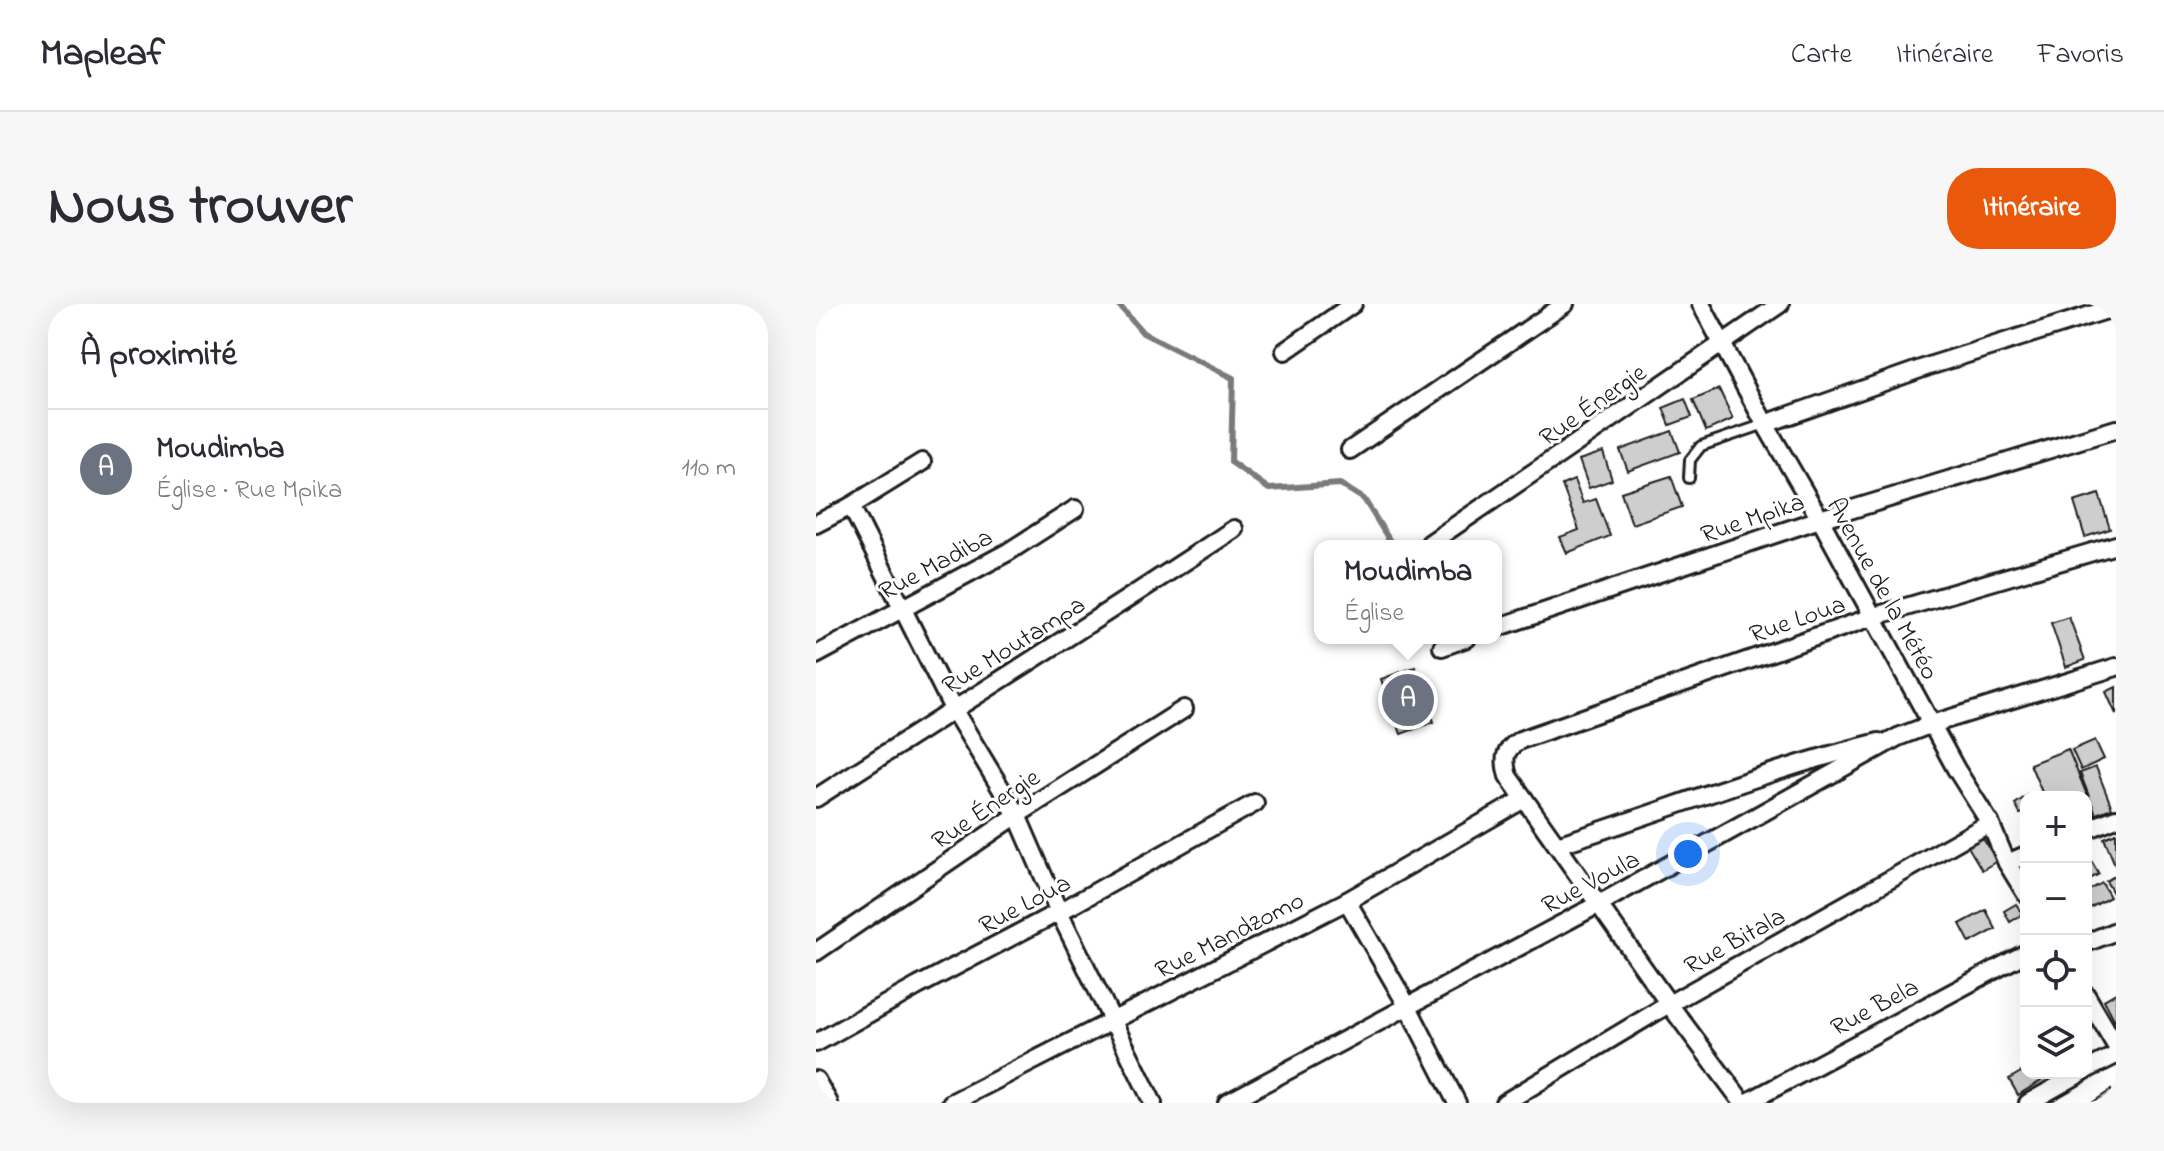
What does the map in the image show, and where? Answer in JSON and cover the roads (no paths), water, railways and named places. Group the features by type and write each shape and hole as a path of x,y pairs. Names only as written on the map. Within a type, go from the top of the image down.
{"street":[{"path":"1285,351 1353,304"},
{"path":"1350,450 1565,304"},
{"name":"Avenue de la Météo","path":"1701,304 1956,769 1990,823 2020,884"},
{"name":"Rue Énergie","path":"1434,540 1780,304"},
{"path":"1765,424 1932,365 2115,306"},
{"name":"Rue Mpika","path":"1502,626 1820,519 2116,429"},
{"path":"816,524 922,462"},
{"path":"851,506 953,709 1017,815 1059,912 1153,1103"},
{"name":"Rue Madiba","path":"816,655 1008,552 1075,509"},
{"name":"Rue Moutampa","path":"816,798 1096,621 1234,529"},
{"name":"Rue Loua","path":"1524,799 1508,776 1504,756 1506,750 1520,740 1872,617 2116,545"},
{"path":"1442,647 1450,644"},
{"name":"Rue Voula","path":"1227,1103 1599,904 1898,737 2116,667"},
{"name":"Rue Énergie","path":"816,952 1017,815 1184,709"},
{"path":"1557,845 1767,773 1898,737"},
{"path":"1524,799 1669,1004 1744,1103"},
{"name":"Rue Mandzomo","path":"951,1103 1347,901 1524,799"},
{"name":"Rue Loua","path":"816,1043 1255,803"},
{"path":"2092,828 2116,818"},
{"name":"Rue Bitala","path":"1504,1103 1669,1004 1990,823"},
{"path":"2007,863 2020,858"},
{"path":"1347,901 1408,1007 1457,1103"},
{"path":"2092,941 2116,931"},
{"name":"Rue Bela","path":"1744,1103 2020,956"},
{"path":"2092,1005 2116,1046"},
{"path":"2092,1067 2116,1055"},
{"path":"2028,1103 2070,1079"},
{"path":"816,1080 829,1103"}],"lane":[{"path":"1689,478 1690,460 1701,446 1765,424"}],"waterway":[{"path":"1118,304 1143,333 1233,378 1231,462 1269,489 1340,484 1364,499 1389,540"}],"place":[{"name":"Moudimba","path":"1408,700"}]}
